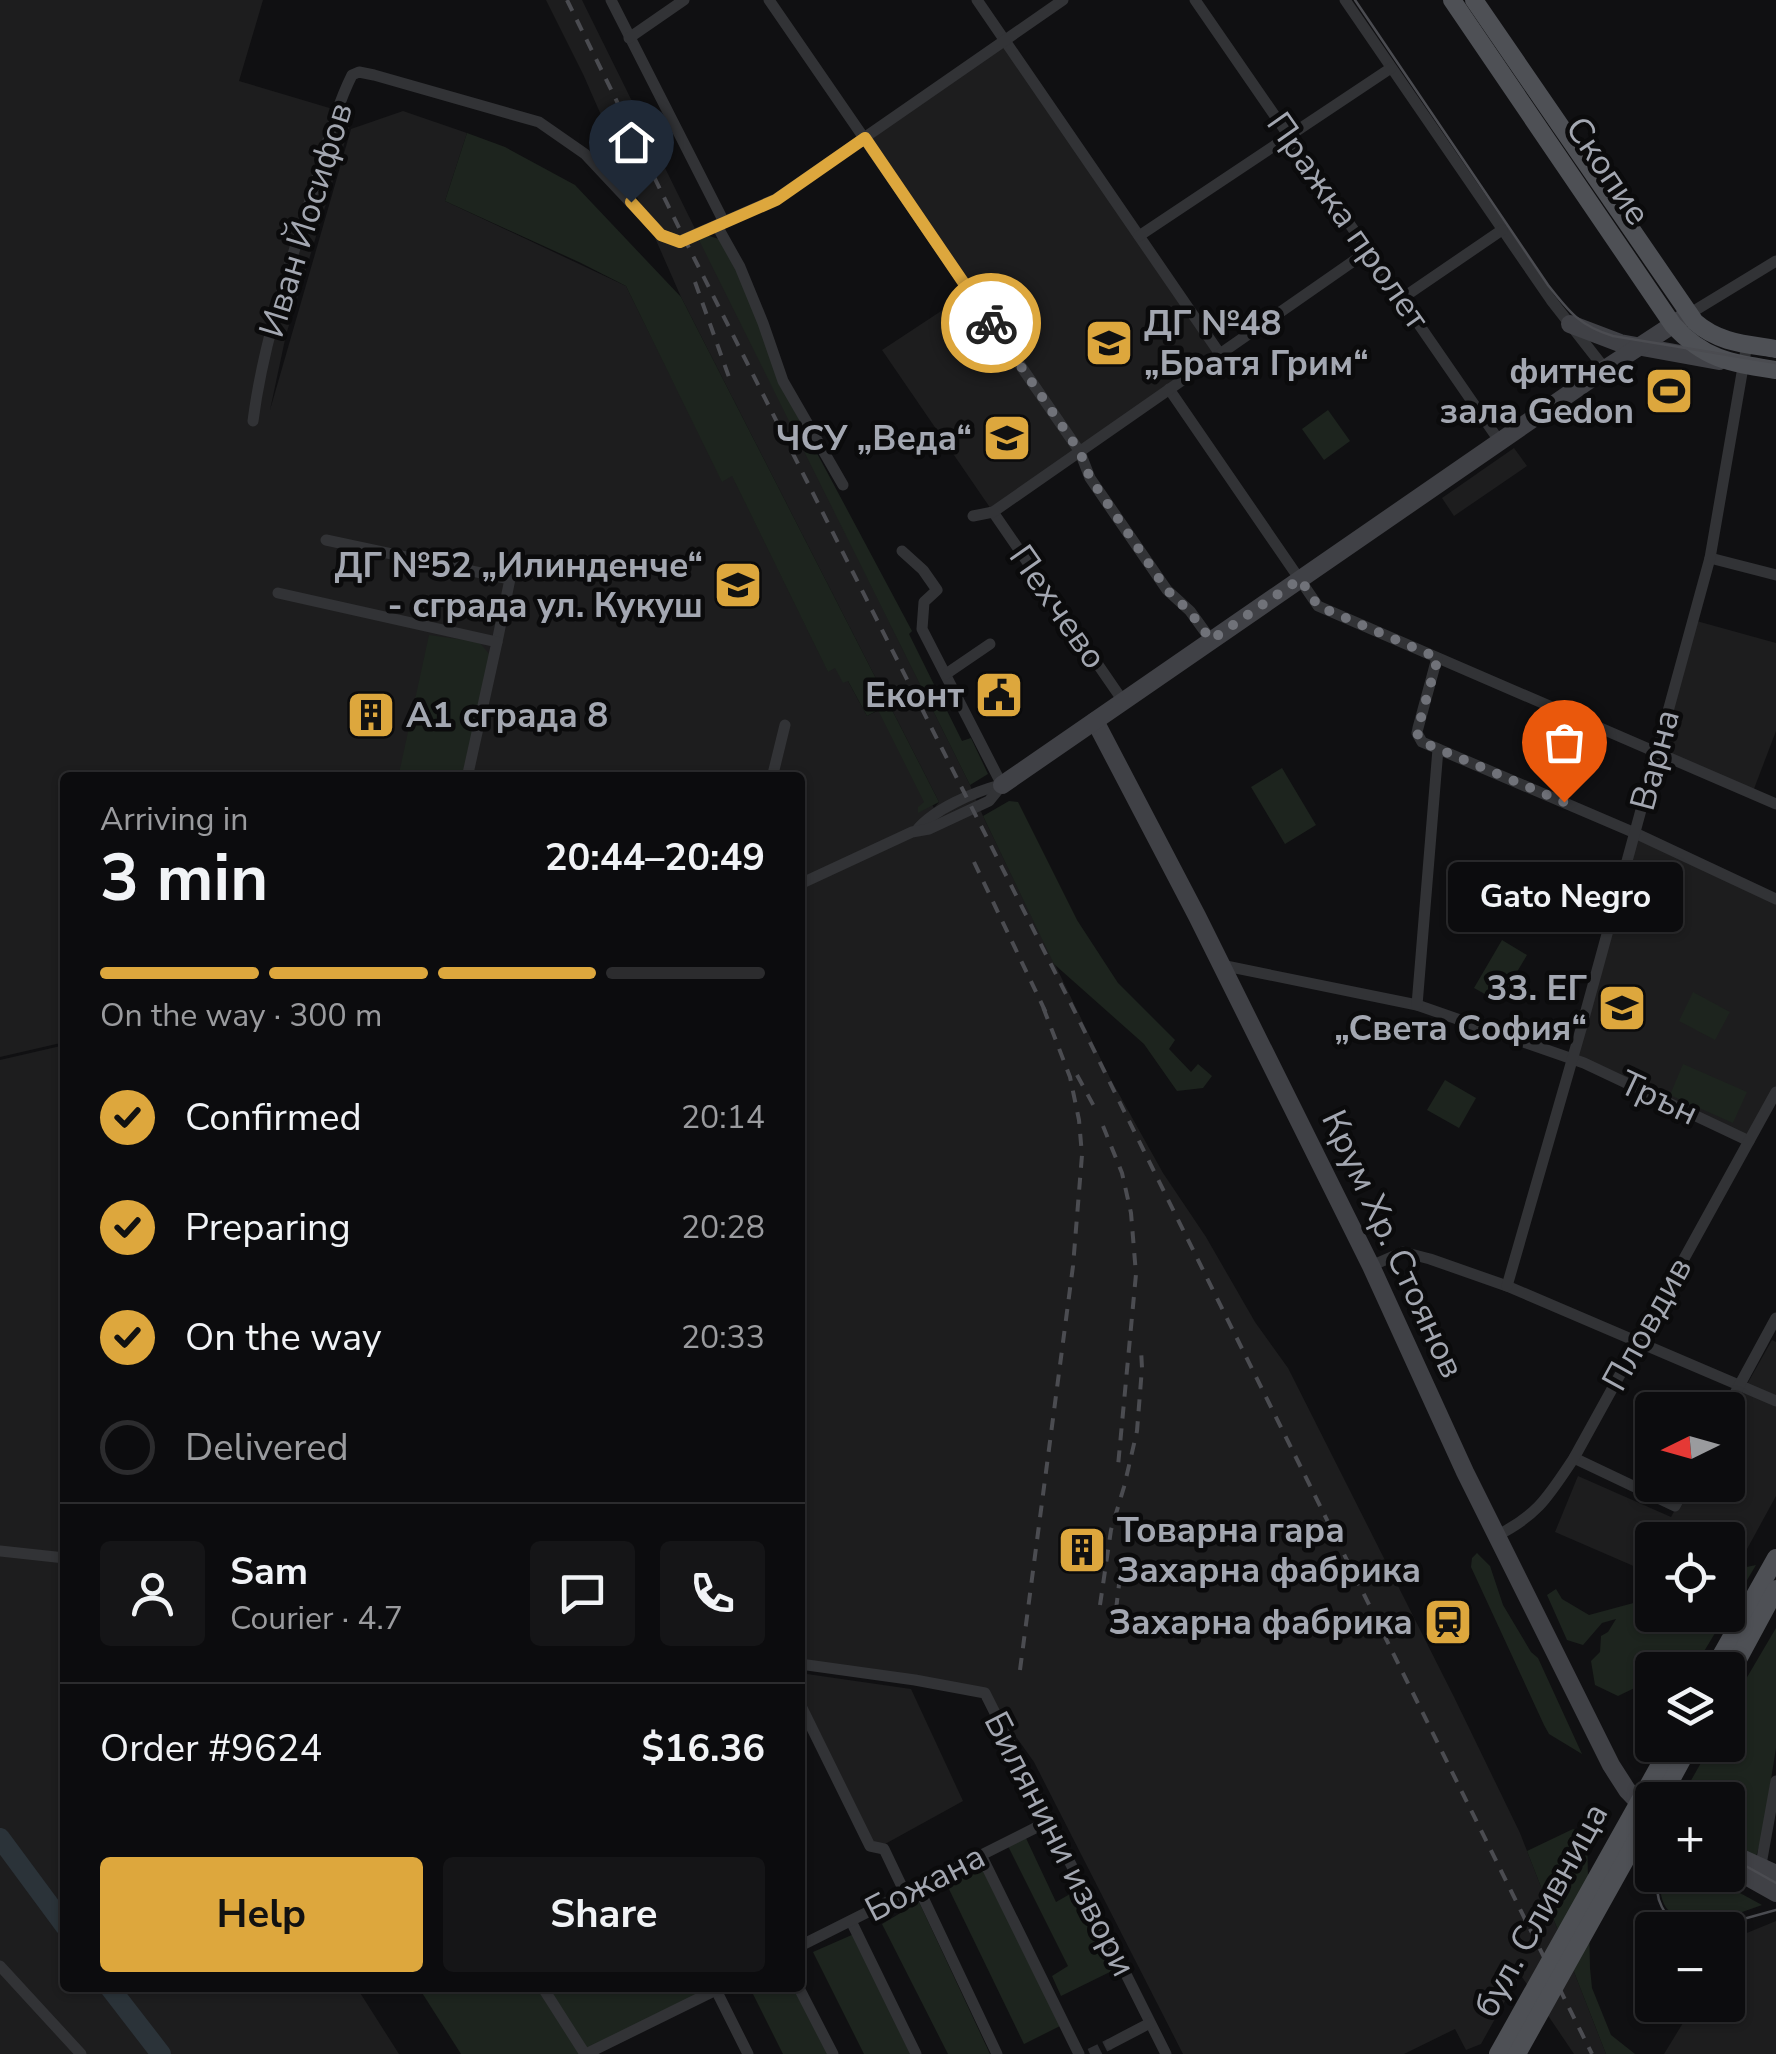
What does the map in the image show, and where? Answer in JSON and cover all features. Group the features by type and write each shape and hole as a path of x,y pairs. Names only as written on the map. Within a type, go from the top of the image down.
{"main road":[{"name":"Скопие","path":"1452,0 1672,330 1699,348 1735,363"},
{"name":"Скопие","path":"1474,0 1690,314 1702,328 1726,341"},
{"path":"1726,341 1776,349"},
{"path":"1735,363 1776,370"},
{"path":"1723,1652 1776,1558"},
{"path":"1742,1652 1776,1589"},
{"name":"бул. Сливница","path":"1498,2054 1661,1762"},
{"name":"бул. Сливница","path":"1517,2054 1635,1845"}],"street":[{"path":"611,0 746,281 784,381 843,485"},
{"path":"629,38 684,0"},
{"path":"769,0 1080,452 1090,478 1167,590 1211,640"},
{"path":"978,0 1220,354"},
{"name":"Иван Йосифов","path":"253,421 259,375 352,75 374,75 540,122 586,154 661,235 680,242 776,200 1062,0"},
{"name":"Пражка пролет","path":"1195,0 1500,442"},
{"path":"1345,0 1550,300 1605,370"},
{"path":"1139,236 1392,68"},
{"path":"1402,299 1502,230"},
{"path":"973,516 993,512 1368,250"},
{"path":"805,882 989,801 1002,785 1639,346 1672,330 1690,314 1776,261"},
{"path":"1570,324 1600,337 1735,363"},
{"path":"1672,330 1726,341"},
{"name":"Варна","path":"1507,1286 1710,558 1735,363 1747,344"},
{"path":"1170,389 1318,606 1776,804"},
{"name":"Пехчево","path":"993,512 1124,701"},
{"path":"326,540 510,579 468,772"},
{"path":"902,551 937,590 924,602 922,630 1002,785"},
{"path":"1710,558 1776,575"},
{"path":"278,593 496,642"},
{"path":"946,674 990,644"},
{"path":"1438,658 1417,733 1422,742 1635,833 1776,899"},
{"name":"Крум Хр. Стоянов","path":"1095,721 1371,1266 1496,1536 1611,1765 1635,1799"},
{"path":"773,772 785,724"},
{"path":"1417,1005 1438,749"},
{"name":"Трън","path":"1221,965 1417,1005 1573,1059 1748,1141"},
{"name":"Пловдив","path":"1496,1536 1534,1512 1574,1458 1776,1092"},
{"path":"1371,1266 1395,1254 1410,1253 1507,1286 1776,1402"},
{"path":"1736,1392 1776,1318"},
{"path":"1574,1458 1635,1487"},
{"path":"0,1551 60,1557"},
{"name":"Билянини извори","path":"805,1665 985,1693 1166,2054"},
{"path":"805,1713 870,1846 884,1849 912,1890 996,2054"},
{"path":"805,1740 816,1734"},
{"path":"1776,1781 1764,1874 1776,1894"},
{"name":"Божана","path":"805,1944 1050,1820"},
{"path":"981,1855 1074,2052"},
{"path":"851,1921 916,2054"},
{"path":"0,1966 81,2054"},
{"path":"546,1992 586,2054 712,1992"},
{"path":"719,1992 748,2054"},
{"path":"802,1992 833,2054"},
{"path":"1110,2044 1150,2023"}],"shaded area":[{"path":"0,0 263,0 239,81 353,115 286,335 270,410 351,129 403,111 467,133 445,201 626,286 723,481 732,475 828,671 835,667 848,681 867,716 879,710 934,808 939,802 681,297 583,74 546,0 582,0 970,785 1110,1078 1163,1173 1288,1368 1454,1697 1520,1833 1606,2054 1574,2054 1520,1974 1481,2044 1466,2050 1455,2029 1404,2054 1183,2054 1034,1762 985,1693 805,1665 805,772 60,772 60,1043 0,1057"},
{"path":"1002,42 1220,354 993,512 882,350 970,292 869,141"},
{"path":"467,133 505,147 575,185 681,297 939,802 918,813 924,802 878,710 867,716 848,681 843,683 835,668 828,672 732,476 722,482 626,286 445,201"},
{"path":"706,235 719,239 736,270 803,427 912,631 909,634 962,741 971,738 988,774 970,785 699,240"},
{"path":"1328,410 1350,441 1324,460 1302,429"},
{"path":"1514,448 1527,466 1454,516 1442,498"},
{"path":"1693,620 1776,643 1776,731 1752,794 1657,752"},
{"path":"429,635 479,642 490,655 463,772 399,772"},
{"path":"1282,768 1316,825 1285,844 1251,787"},
{"path":"1009,801 1018,802 1077,920 1118,983 1175,1040 1169,1049 1191,1072 1198,1064 1212,1076 1203,1088 1177,1091 1144,1044 1054,964 983,816"},
{"path":"1635,833 1776,899 1776,1092 1749,1141 1573,1059"},
{"path":"1502,940 1527,955 1499,1002 1474,988"},
{"path":"1693,992 1730,1012 1715,1040 1679,1021"},
{"path":"60,1046 60,1992 360,1992 399,2054 0,2054 0,1060"},
{"path":"1683,1064 1747,1092 1733,1123 1670,1095"},
{"path":"1445,1080 1476,1098 1459,1128 1427,1110"},
{"path":"1772,1340 1776,1342 1776,1496 1745,1553 1745,1522 1635,1522 1635,1567 1555,1532 1578,1476 1671,1517 1679,1502 1745,1502 1743,1392"},
{"path":"1477,1553 1490,1566 1503,1605 1538,1658 1582,1754 1549,1734 1544,1725 1471,1567"},
{"path":"1756,1565 1745,1583 1745,1567"},
{"path":"1556,1589 1562,1599 1589,1615 1635,1603 1635,1632 1716,1632 1704,1652 1635,1652 1635,1688 1618,1696 1595,1685 1591,1661 1600,1652 1601,1636 1616,1619 1602,1623 1583,1645 1567,1640 1547,1595"},
{"path":"1776,1628 1776,1748 1756,1857 1745,1851 1745,1782 1690,1782 1701,1762 1745,1762 1746,1679"},
{"path":"805,1674 911,1689 963,1801 885,1844 871,1842 805,1705"},
{"path":"1573,1829 1587,1833 1592,1988 1611,2035 1635,2054 1606,2054 1527,1851"},
{"path":"1025,1836 1056,1902 1077,1890 1116,1969 1061,1996 1052,1976 1068,1966 1007,1844"},
{"path":"983,1867 1060,2026 1024,2044 947,1885"},
{"path":"1661,1892 1738,1892 1762,1905 1741,1912 1671,1912"},
{"path":"919,1902 990,2054 948,2054 882,1924"},
{"path":"1776,1921 1776,2054 1664,2054 1684,2022 1745,2022 1745,1934"},
{"path":"854,1934 910,2054 864,2054 813,1952"},
{"path":"422,1992 706,1992 586,2054 461,2054"},
{"path":"752,1992 798,1992 829,2054 783,2054"}],"waterway":[{"path":"0,1838 60,1919"},
{"path":"113,1992 161,2054"}],"tunnel":[{"path":"1090,2054 1110,2044"}],"tram line":[{"path":"1355,0 1548,285 1576,317 1613,336 1776,363"},
{"path":"1745,1866 1776,1883"},
{"path":"1658,1892 1665,1912"},
{"path":"1745,1919 1776,1910"}],"railway":[{"path":"567,0 1592,2054"},
{"path":"695,282 730,380"},
{"path":"974,862 1048,1017"},
{"path":"1020,1670 1073,1266 1082,1155 1070,1077 1043,1007"},
{"path":"1077,1075 1096,1110"},
{"path":"1103,1126 1122,1173 1131,1213 1136,1274 1118,1466"},
{"path":"1100,1605 1111,1530 1137,1431 1141,1349"},
{"path":"1116,1610 1127,1516"}],"way so far":[{"path":"991,323 1080,452 1090,478 1167,590 1211,640 1300,579 1318,606 1438,658 1417,733 1422,742 1564,802"}],"place":[{"name":"ДГ №48 „Братя Грим“","path":"1109,343"},
{"name":"фитнес зала Gedon","path":"1669,391"},
{"name":"ЧСУ „Веда“","path":"1007,438"},
{"name":"ДГ №52 „Илинденче“ - сграда ул. Кукуш","path":"738,585"},
{"name":"Еконт","path":"999,695"},
{"name":"А1 сграда 8","path":"371,715"},
{"name":"Gato Negro","path":"1564,802"},
{"name":"33. ЕГ „Света София“","path":"1622,1008"},
{"name":"Товарна гара Захарна фабрика","path":"1082,1550"},
{"name":"Захарна фабрика","path":"1448,1622"}],"route":[{"path":"631,202 661,235 680,242 776,200 865,138 991,323"}]}
